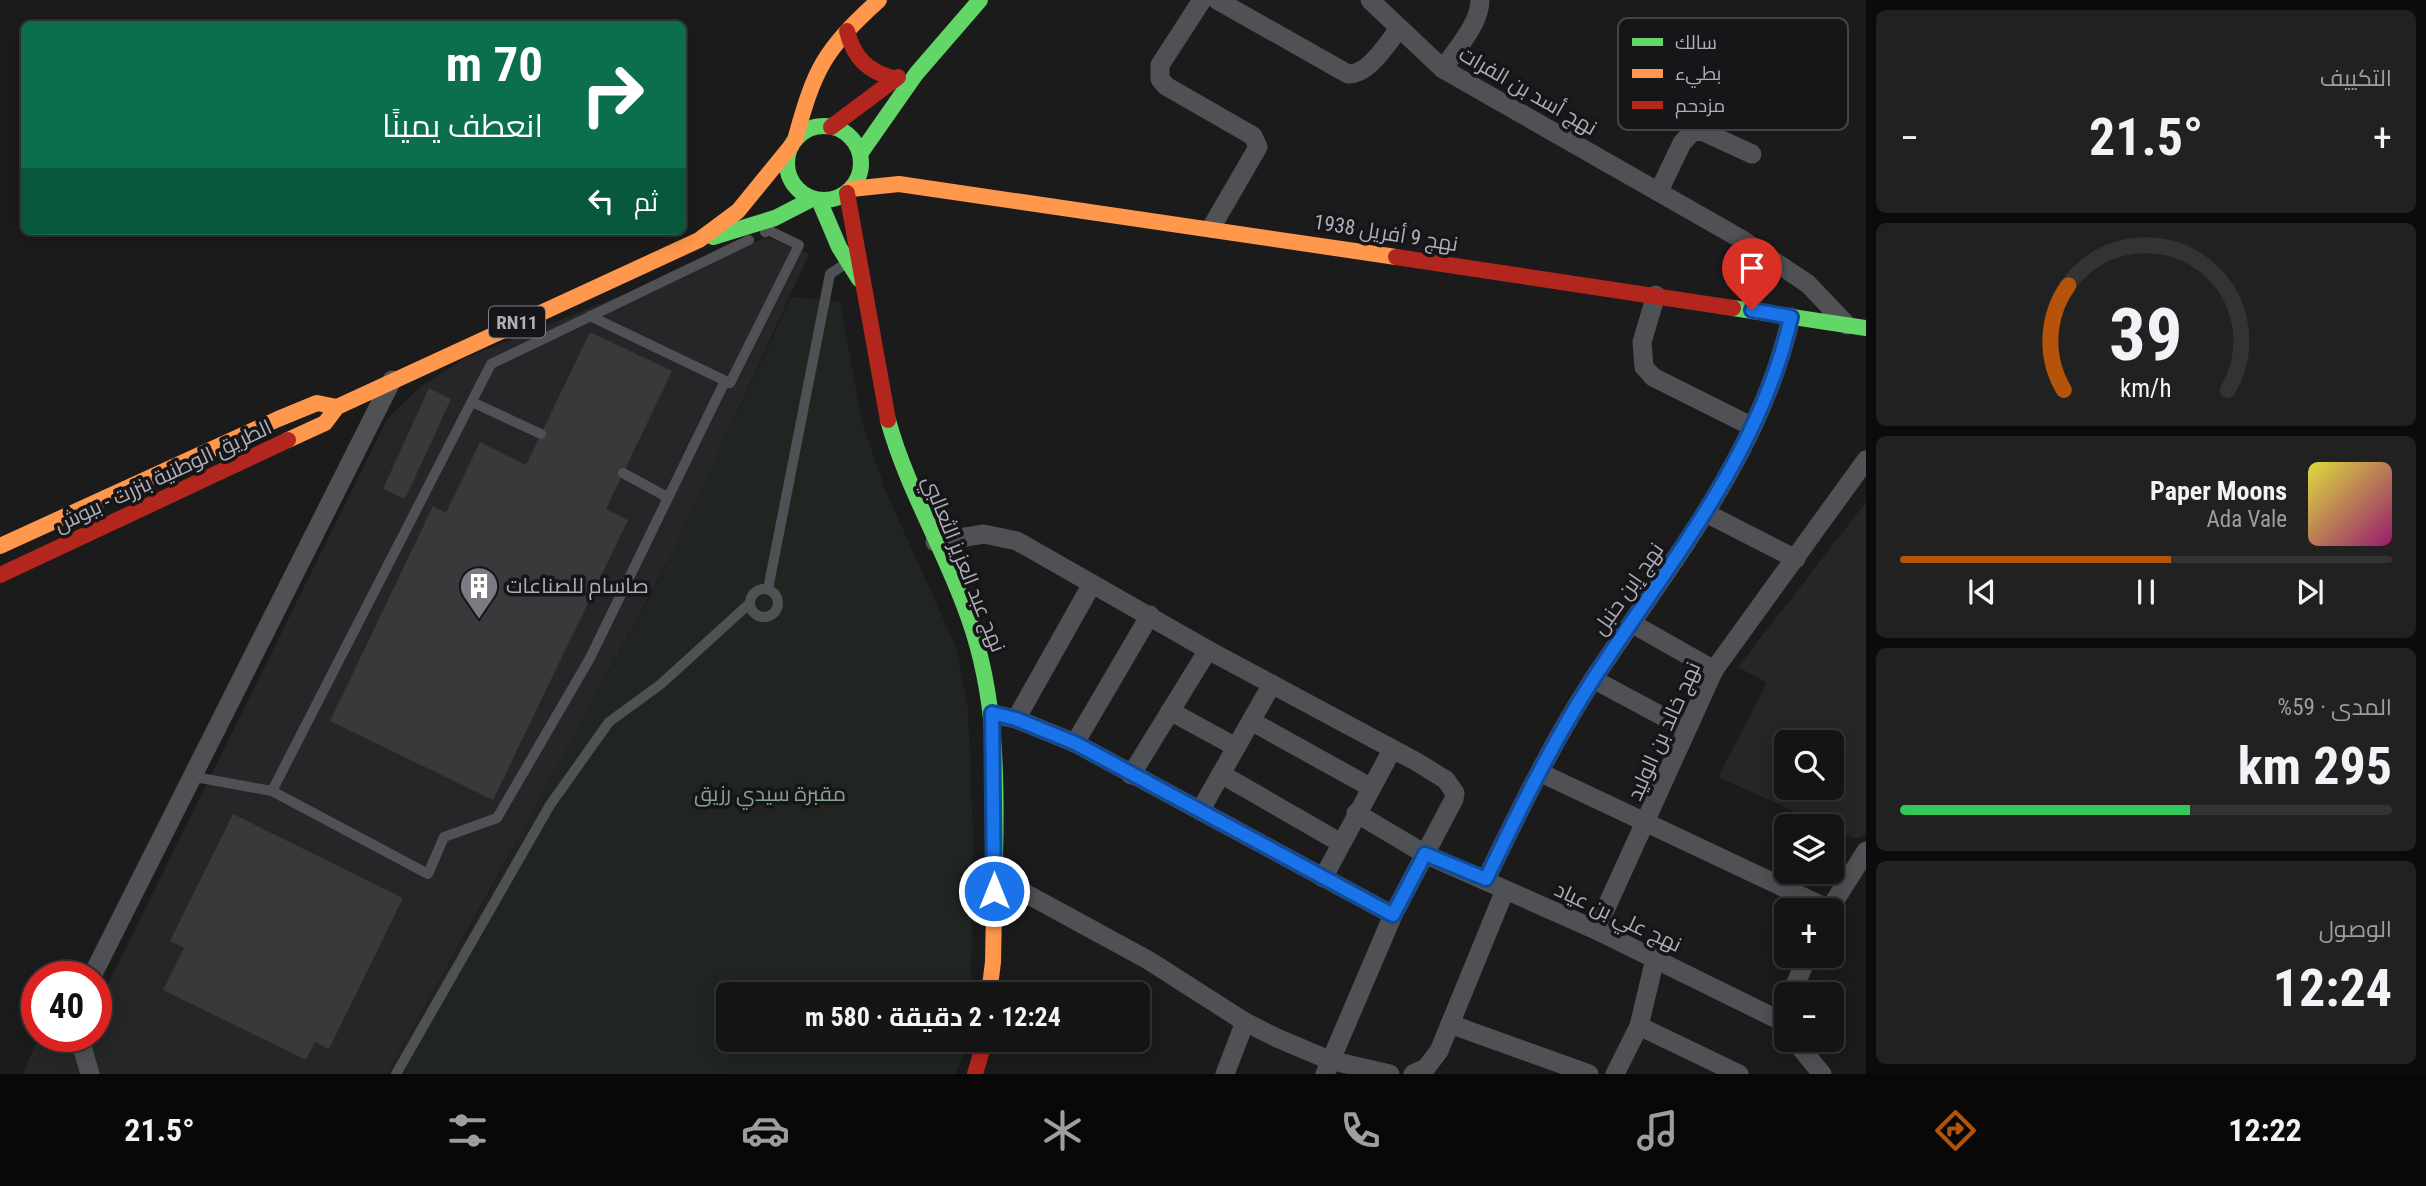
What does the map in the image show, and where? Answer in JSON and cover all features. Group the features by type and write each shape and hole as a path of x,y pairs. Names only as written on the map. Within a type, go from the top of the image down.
{"street":[{"path":"861,281 816,200 798,190 789,177 787,161 813,77 828,52 879,0"},
{"name":"RN11","path":"816,200 832,200 849,191 857,181 861,157 885,113 929,53 980,0"},
{"path":"1202,0 1160,65 1160,79 1166,86 1253,136 1258,147 1211,228"},
{"path":"1217,0 1348,74 1354,74 1369,64 1399,29"},
{"name":"نهج أسد بن الفرات","path":"1370,0 1443,69 1658,191 1808,284 1856,327"},
{"path":"1443,69 1469,30 1479,10 1480,0"},
{"path":"847,31 853,53 863,66 895,79"},
{"name":"RN11","path":"793,143 805,131 828,126 929,53"},
{"path":"813,77 817,112 828,126 847,134 861,157 899,184"},
{"path":"1658,191 1682,143 1693,131 1704,132 1752,155"},
{"name":"الطريق الوطنية بنزرت - ببوش","path":"0,575 325,423 337,407 393,380 699,240 738,211 793,143"},
{"path":"861,281 859,245 849,191 899,184"},
{"name":"نهج 9 أفريل 1938","path":"899,184 1211,228 1856,327"},
{"name":"الطريق الوطنية بنزرت - ببوش","path":"699,240 733,233 816,200"},
{"name":"نهج عبد العزيز الثعالبي","path":"861,281 879,361 888,422 899,460 977,644 992,713 994,891 990,982"},
{"path":"1656,295 1643,342 1644,367 1653,377 1751,426"},
{"name":"نهج إبن حنبل","path":"1486,879 1567,721 1706,513 1776,371 1791,317"},
{"path":"100,961 195,777 393,380"},
{"name":"الطريق الوطنية بنزرت - ببوش","path":"0,546 278,419 317,403 337,407"},
{"name":"نهج خالد بن الوليد","path":"1595,930 1646,824 1714,670 1866,460"},
{"path":"1706,513 1796,559"},
{"path":"935,542 960,536 1000,536 1037,550 1208,650 1438,774 1455,793 1393,915 1327,1067"},
{"path":"1016,719 1092,584"},
{"path":"1075,743 1150,615"},
{"path":"1633,624 1714,670"},
{"path":"1131,775 1208,650"},
{"path":"1593,679 1686,729"},
{"path":"1200,811 1272,684"},
{"path":"1170,711 1236,747"},
{"path":"992,713 1016,719 1075,743 1393,915"},
{"path":"1251,721 1370,788"},
{"path":"1323,878 1392,750"},
{"path":"1221,774 1341,843"},
{"path":"1541,774 1805,898"},
{"name":"نهج علي بن عياد","path":"1356,813 1425,854 1486,879 1774,1013"},
{"path":"1837,898 1866,851"},
{"path":"1413,1074 1434,1061 1505,890"},
{"path":"994,891 1025,893 1148,960 1245,1023 1327,1067 1390,1074"},
{"path":"1615,1074 1639,1026 1655,959"},
{"path":"1225,1074 1245,1023"},
{"path":"1450,1024 1589,1074"},
{"path":"1639,1026 1739,1074"},
{"path":"84,1052 90,1074"},
{"path":"975,1074 981,1052"},
{"path":"1804,1052 1822,1074"}],"lane":[{"path":"272,791 491,365 590,316 768,230 799,245 730,383 590,316"},
{"path":"768,589 830,274 849,263"},
{"path":"195,777 272,791 428,874 444,837 497,818 590,658 726,381"},
{"path":"472,402 541,435"},
{"path":"623,473 667,497"},
{"path":"750,603 759,616 774,614 778,598 768,589"},
{"path":"396,1074 550,805 609,722 661,684 750,603 754,592 768,589"}],"shaded area":[{"path":"767,237 809,254 675,548 525,827 387,1074 23,1074 32,1052 112,1052 112,976 387,419 419,388 465,358"},
{"path":"1866,502 1866,834 1856,839 1844,834 1844,814 1800,814 1718,777 1767,683 1738,667"}],"green space":[{"name":"مقبرة سيدي رزيق","path":"791,297 840,301 861,418 886,492 956,647 968,709 973,837 971,982 716,982 716,1052 965,1052 955,1074 387,1074 489,894 666,566"}],"building":[{"name":"صاسام للصناعات","path":"590,332 672,371 606,509 628,520 493,800 330,721 433,506 446,513 480,442 526,465"},
{"path":"429,388 451,399 405,499 383,489"},
{"path":"233,814 403,898 329,1049 315,1042 306,1060 163,990 184,948 170,941"}],"traffic: fast":[{"path":"860,154 916,74 980,0"},
{"path":"824,126 845,132 855,142 861,163 855,184 845,194 824,200 803,194 793,184 787,163 793,142 803,132 824,126"},
{"path":"713,237 775,218 812,199"},
{"path":"819,200 839,247 859,279"},
{"path":"1733,308 1866,328"},
{"path":"888,420 905,471 960,594 978,648 993,736 995,857"}],"traffic: slow":[{"path":"795,140 809,95 824,62 845,33 879,0"},
{"path":"288,440 325,423 337,407 699,240 738,211 791,146"},
{"path":"851,189 899,184 1396,257"},
{"path":"0,546 278,419 317,403 337,407"},
{"path":"990,982 995,857"}],"traffic: jam":[{"path":"847,31 858,56 870,68 895,79"},
{"path":"831,127 898,77"},
{"path":"847,193 888,420"},
{"path":"1396,257 1733,308"},
{"path":"0,575 288,440"},
{"path":"975,1074 981,1052"}],"place":[{"name":"صاسام للصناعات","path":"479,620"}],"route":[{"path":"994,891 992,713 1016,719 1075,743 1393,915 1425,854 1486,879 1567,721 1688,542 1751,426 1776,371 1791,317 1752,310"}]}
